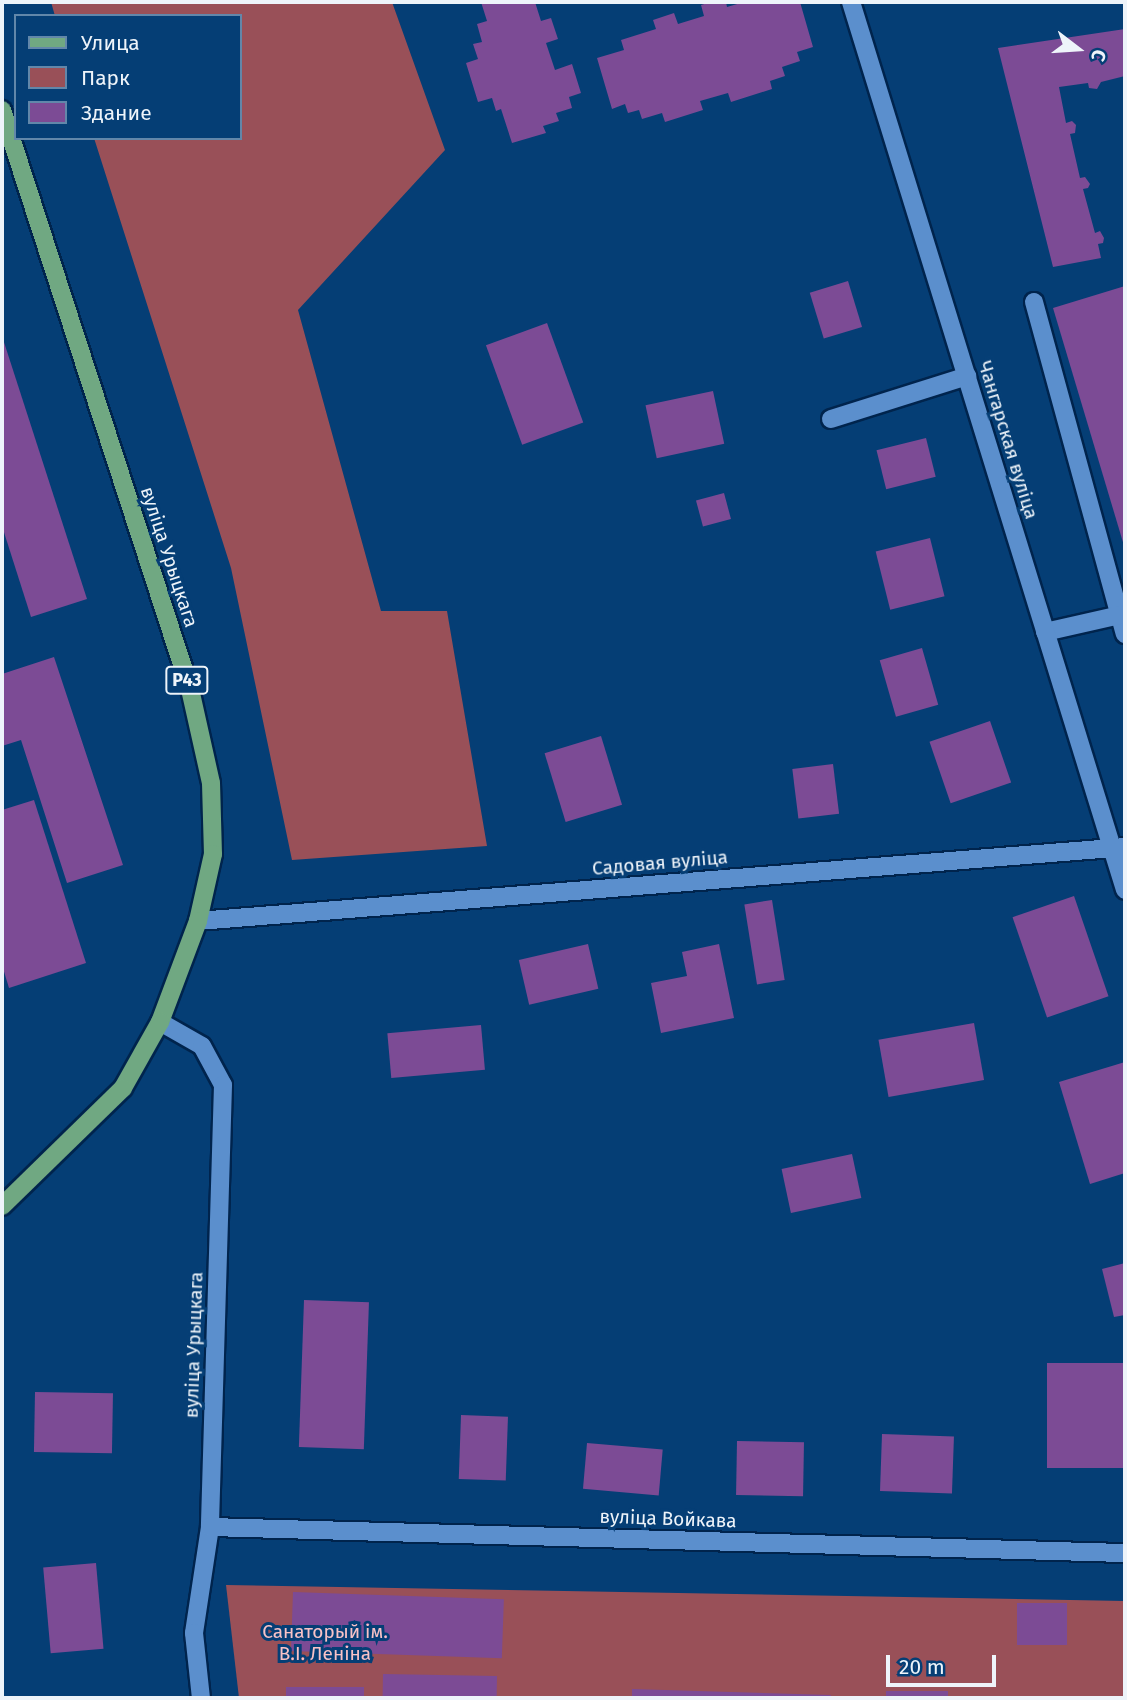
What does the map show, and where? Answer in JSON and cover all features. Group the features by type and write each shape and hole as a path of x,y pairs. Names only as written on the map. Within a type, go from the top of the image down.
{"main road":[{"name":"вуліца Урыцкага","path":"2,110 190,688 211,783 213,854 198,922 160,1022 123,1088 2,1206"}],"street":[{"name":"Чангарская вуліца","path":"851,2 1045,632 1118,847 1125,890"},
{"path":"1034,302 1125,634"},
{"path":"831,419 967,376"},
{"path":"1045,632 1120,615"},
{"name":"Садовая вуліца","path":"198,922 1118,847"},
{"name":"вуліца Урыцкага","path":"160,1022 202,1046 223,1086 210,1527 194,1633 201,1698"},
{"name":"вуліца Войкава","path":"210,1527 1125,1553"}],"green space":[{"path":"51,2 392,2 445,150 298,310 381,611 447,611 487,846 292,860 231,568 95,140 242,140 242,14 54,14"},
{"name":"Санаторый ім. В.І. Леніна","path":"226,1585 1125,1601 1125,1698 239,1698"}],"building":[{"path":"481,2 535,2 541,21 551,18 558,39 546,43 555,70 572,64 581,93 569,97 572,108 556,113 559,121 543,126 546,133 512,143 501,109 496,111 492,98 478,102 466,63 478,59 473,44 482,42 477,24 487,21"},
{"path":"726,2 727,7 744,2 800,2 813,47 797,52 800,61 782,67 785,76 770,81 772,89 731,102 728,93 700,101 703,110 665,122 662,113 642,119 639,110 628,113 625,104 612,109 597,58 624,50 621,40 656,29 653,20 674,13 678,24 704,16 701,5"},
{"path":"1125,29 1125,76 1101,82 1097,89 1089,88 1088,83 1059,87 1066,123 1072,121 1076,125 1075,133 1070,134 1080,178 1085,177 1090,184 1083,189 1095,233 1100,231 1104,238 1103,243 1098,244 1101,258 1053,267 998,48"},
{"path":"848,281 862,327 824,339 810,293"},
{"path":"1125,286 1125,549 1053,308"},
{"path":"547,323 583,423 522,445 486,345"},
{"path":"2,336 87,599 31,617 2,526"},
{"path":"713,391 724,444 657,458 646,405"},
{"path":"926,438 936,477 886,489 877,450"},
{"path":"724,493 731,519 703,527 696,501"},
{"path":"930,538 945,596 890,610 876,552"},
{"path":"922,648 938,705 896,717 880,660"},
{"path":"54,657 123,865 67,883 21,740 2,746 2,674"},
{"path":"990,721 1011,782 951,803 929,742"},
{"path":"601,736 622,805 566,822 545,753"},
{"path":"833,764 839,814 798,819 792,769"},
{"path":"34,800 86,963 9,988 2,965 2,810"},
{"path":"1074,896 1109,996 1047,1017 1013,917"},
{"path":"772,900 785,980 757,984 744,904"},
{"path":"588,944 598,989 529,1005 519,960"},
{"path":"719,944 734,1018 661,1033 651,983 687,976 682,952"},
{"path":"974,1023 984,1080 889,1097 878,1040"},
{"path":"481,1025 485,1070 391,1078 387,1033"},
{"path":"1125,1062 1125,1173 1090,1184 1059,1082"},
{"path":"852,1154 861,1198 791,1213 782,1169"},
{"path":"1125,1263 1125,1315 1114,1317 1102,1269"},
{"path":"304,1300 369,1302 364,1449 299,1447"},
{"path":"1047,1363 1125,1363 1125,1468 1047,1468"},
{"path":"35,1392 113,1393 112,1453 34,1452"},
{"path":"461,1415 508,1417 506,1481 459,1479"},
{"path":"882,1434 954,1437 952,1493 880,1491"},
{"path":"737,1441 804,1442 803,1496 736,1495"},
{"path":"587,1443 663,1450 659,1495 583,1489"},
{"path":"96,1563 103,1649 51,1653 43,1568"},
{"path":"293,1592 504,1599 502,1658 291,1651"},
{"path":"1017,1603 1067,1603 1067,1645 1017,1645"},
{"path":"383,1674 497,1676 497,1698 383,1698"},
{"path":"286,1687 364,1687 364,1698 286,1698"},
{"path":"632,1689 831,1695 830,1698 632,1698"},
{"path":"886,1691 948,1691 948,1698 886,1698"}]}
